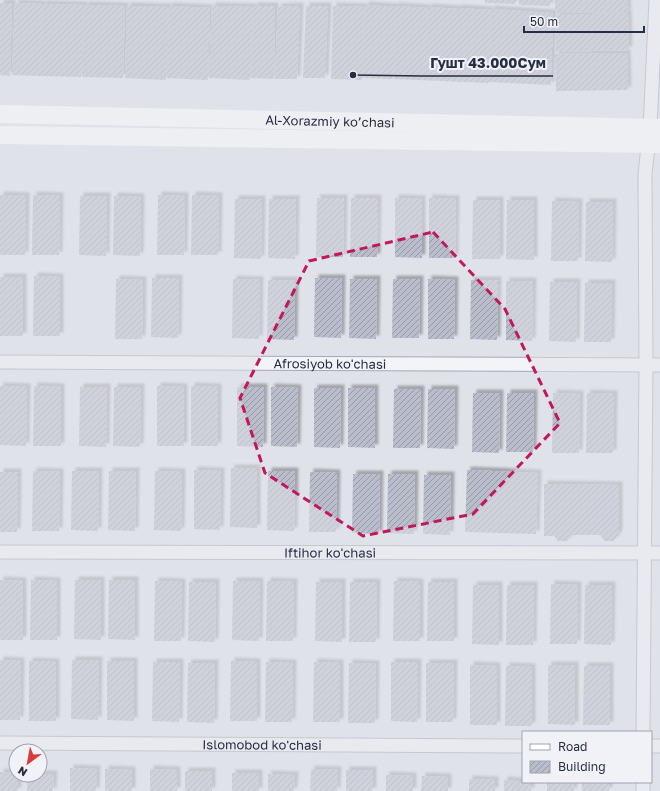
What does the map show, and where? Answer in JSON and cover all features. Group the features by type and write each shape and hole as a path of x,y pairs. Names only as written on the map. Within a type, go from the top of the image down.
{"main road":[{"name":"Al-Xorazmiy ko’chasi","path":"0,114 654,136"},
{"name":"Al-Xorazmiy ko’chasi","path":"0,135 654,136"}],"street":[{"path":"643,731 646,365 645,174 654,136 656,0"},
{"name":"Afrosiyob ko'chasi","path":"0,362 660,365"},
{"name":"Iftihor ko'chasi","path":"0,552 660,553"},
{"name":"Islomobod ko'chasi","path":"0,743 522,746"}],"highlighted area":[{"path":"433,232 505,309 560,423 473,514 363,536 265,473 240,398 309,261"}],"building":[{"path":"485,0 516,0 515,4 485,3"},
{"path":"519,0 550,0 550,6 519,5"},
{"path":"555,0 627,0 628,12 555,13"},
{"path":"0,3 12,3 10,76 0,75"},
{"path":"15,3 42,4 40,76 12,75"},
{"path":"43,4 84,5 81,77 40,76"},
{"path":"85,5 125,6 123,78 82,77"},
{"path":"365,5 396,7 393,79 362,78"},
{"path":"127,6 168,7 166,80 125,78"},
{"path":"169,6 210,8 208,80 167,78"},
{"path":"212,6 253,7 250,80 209,78"},
{"path":"254,6 275,6 274,79 251,78"},
{"path":"300,6 297,79 275,79 278,7"},
{"path":"306,6 328,6 325,78 303,78"},
{"path":"333,6 364,7 362,80 331,79"},
{"path":"396,6 427,8 425,60 428,7 490,10 488,83 394,79"},
{"path":"491,9 553,13 551,85 488,82"},
{"path":"628,13 629,50 556,52 555,15"},
{"path":"627,53 628,90 556,91 555,54"},
{"path":"0,195 26,196 25,255 0,255"},
{"path":"33,195 60,196 59,255 32,255"},
{"path":"158,195 185,196 184,255 157,255"},
{"path":"192,195 219,196 218,255 191,255"},
{"path":"80,196 107,196 106,256 79,255"},
{"path":"114,196 141,197 140,256 113,255"},
{"path":"317,198 344,198 343,257 316,257"},
{"path":"351,198 378,198 377,257 350,257"},
{"path":"395,198 422,199 422,258 395,257"},
{"path":"429,198 456,199 455,258 429,258"},
{"path":"235,199 262,199 261,259 234,258"},
{"path":"269,199 296,199 295,259 268,258"},
{"path":"473,200 500,200 500,259 472,259"},
{"path":"507,200 534,200 534,260 506,259"},
{"path":"552,201 579,202 578,261 551,261"},
{"path":"586,202 613,202 612,262 585,261"},
{"path":"34,276 60,277 60,336 33,336"},
{"path":"0,277 23,277 23,336 0,336"},
{"path":"152,278 179,278 178,338 151,337"},
{"path":"315,278 342,278 341,338 314,337"},
{"path":"116,279 143,280 142,339 115,339"},
{"path":"233,279 260,280 259,339 232,338"},
{"path":"350,279 377,279 376,339 349,338"},
{"path":"393,279 420,279 419,338 392,338"},
{"path":"428,279 455,280 454,339 428,339"},
{"path":"268,280 295,280 294,340 267,339"},
{"path":"471,280 498,280 497,340 470,339"},
{"path":"506,281 533,281 532,341 506,340"},
{"path":"550,282 577,282 576,342 549,341"},
{"path":"585,283 612,283 611,342 584,342"},
{"path":"0,386 27,387 26,446 0,445"},
{"path":"34,386 61,387 61,446 33,446"},
{"path":"157,386 184,387 184,446 157,446"},
{"path":"191,386 218,387 218,446 191,446"},
{"path":"80,387 107,387 106,447 79,446"},
{"path":"114,387 141,387 140,447 113,446"},
{"path":"237,387 264,387 263,447 237,446"},
{"path":"271,387 298,388 297,447 271,446"},
{"path":"314,388 341,388 340,448 314,447"},
{"path":"348,388 375,388 375,448 348,447"},
{"path":"394,389 421,389 420,448 393,448"},
{"path":"428,389 455,389 454,449 427,448"},
{"path":"473,393 500,393 499,453 472,452"},
{"path":"507,393 534,393 533,452 506,452"},
{"path":"553,393 580,394 579,453 552,453"},
{"path":"587,393 614,394 613,453 586,453"},
{"path":"231,468 257,468 257,528 230,527"},
{"path":"194,470 221,471 220,530 194,529"},
{"path":"467,470 538,473 536,534 465,532"},
{"path":"33,471 60,472 59,531 32,531"},
{"path":"72,471 99,471 98,531 71,530"},
{"path":"109,471 136,471 135,531 108,530"},
{"path":"155,471 182,472 181,531 154,530"},
{"path":"268,471 295,471 294,531 267,530"},
{"path":"0,472 18,472 17,532 0,532"},
{"path":"310,472 337,473 336,532 309,532"},
{"path":"353,474 380,474 379,534 352,533"},
{"path":"388,474 415,474 414,534 387,533"},
{"path":"424,475 451,475 450,535 423,534"},
{"path":"544,484 619,485 619,533 614,541 605,541 600,535 572,535 567,541 558,541 554,536 544,536"},
{"path":"0,580 23,581 23,640 0,640"},
{"path":"31,580 57,581 57,640 30,640"},
{"path":"75,580 101,580 101,640 74,639"},
{"path":"109,580 135,580 135,640 108,639"},
{"path":"155,581 182,582 181,641 154,641"},
{"path":"233,581 260,581 259,641 232,640"},
{"path":"267,581 294,582 293,641 266,641"},
{"path":"394,581 420,582 420,641 393,641"},
{"path":"189,582 216,582 215,642 188,641"},
{"path":"316,582 342,582 342,642 315,641"},
{"path":"350,582 377,582 376,642 349,642"},
{"path":"428,582 454,582 454,641 427,641"},
{"path":"551,584 578,585 577,644 550,644"},
{"path":"473,585 499,585 499,645 472,644"},
{"path":"507,585 534,585 533,645 506,645"},
{"path":"585,585 612,585 611,645 584,644"},
{"path":"0,660 21,661 20,720 0,720"},
{"path":"72,660 99,660 98,720 71,719"},
{"path":"29,661 56,662 56,721 29,721"},
{"path":"107,661 134,661 134,721 107,720"},
{"path":"231,661 257,662 257,721 230,721"},
{"path":"153,662 180,662 179,722 152,721"},
{"path":"266,662 293,663 292,722 265,722"},
{"path":"314,662 340,663 340,722 313,722"},
{"path":"391,662 418,662 417,722 391,721"},
{"path":"188,663 215,663 214,723 187,722"},
{"path":"349,663 376,664 375,723 348,723"},
{"path":"426,663 454,663 453,722 426,722"},
{"path":"470,665 497,666 497,725 470,725"},
{"path":"548,665 575,665 575,725 548,724"},
{"path":"506,666 532,667 532,726 505,726"},
{"path":"584,666 610,666 610,725 583,725"},
{"path":"70,768 97,769 96,791 70,791"},
{"path":"105,769 132,770 132,791 105,791"},
{"path":"150,769 177,770 177,791 150,791"},
{"path":"311,769 338,770 337,791 310,791"},
{"path":"346,770 373,770 373,791 346,791"},
{"path":"185,771 212,771 212,791 185,791"},
{"path":"0,772 8,772 8,783 18,783 18,791 0,791"},
{"path":"232,773 259,773 259,791 232,791"},
{"path":"48,774 54,774 53,791 27,791 27,783 48,783"},
{"path":"268,774 295,775 294,791 268,791"},
{"path":"386,775 413,776 413,791 386,791"},
{"path":"422,776 448,777 448,791 421,791"},
{"path":"469,779 495,780 495,791 469,791"},
{"path":"504,780 531,783 531,791 504,791"},
{"path":"547,783 574,783 574,791 547,791"},
{"path":"582,783 609,783 609,791 582,791"}],"place":[{"name":"Гушт 43.000Сум","path":"353,75"}]}
